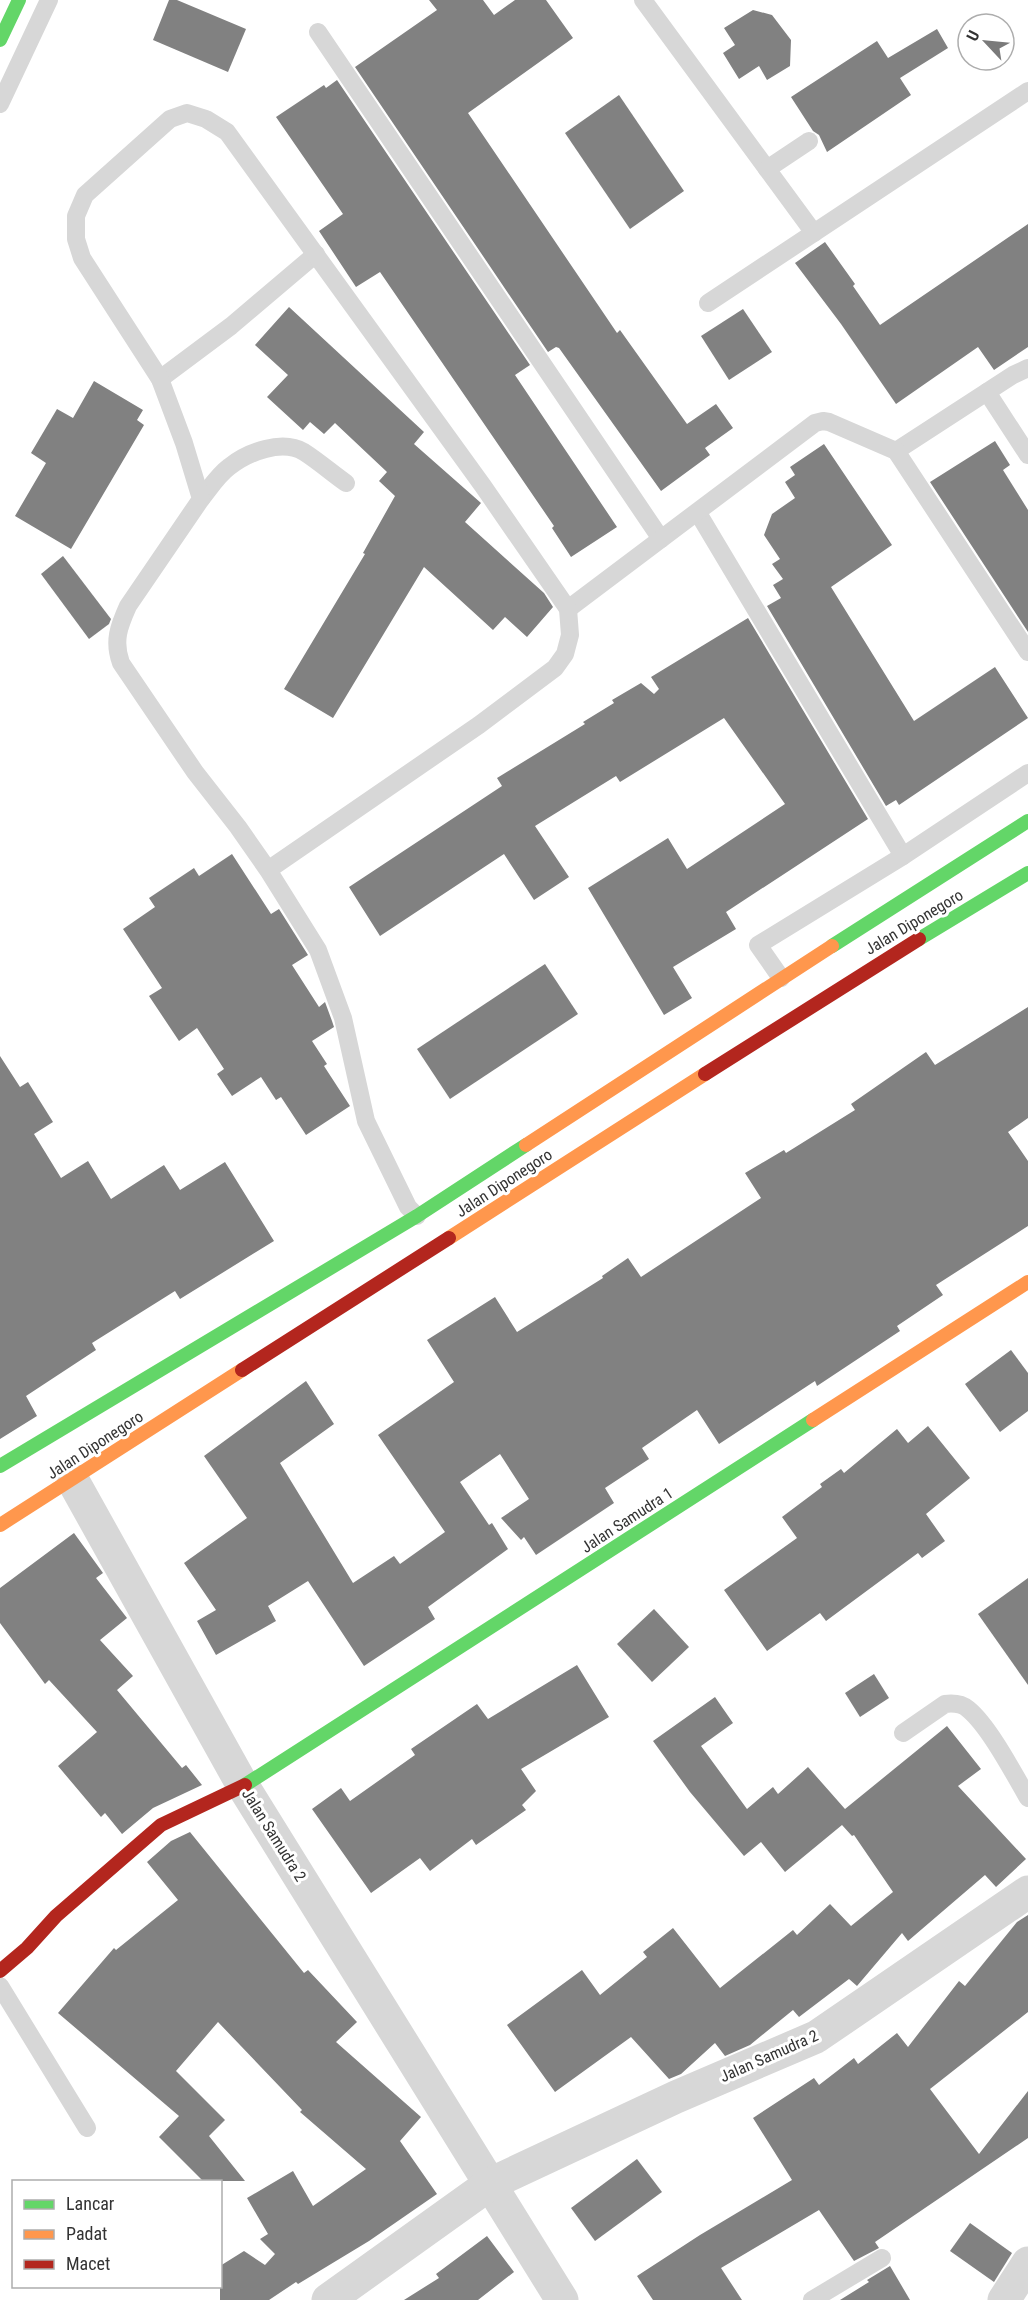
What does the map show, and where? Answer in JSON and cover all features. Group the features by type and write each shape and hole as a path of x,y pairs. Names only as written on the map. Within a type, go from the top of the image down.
{"main road":[{"path":"0,40 19,0"},
{"name":"Jalan Diponegoro","path":"0,1466 417,1216 781,978 1028,821"},
{"name":"Jalan Diponegoro","path":"0,1525 872,967 1028,873"},
{"name":"Jalan Samudra 1","path":"0,1971 27,1948 56,1916 161,1825 243,1786 1028,1282"}],"street":[{"name":"Jalan Samudra 2","path":"72,1479 243,1786 562,2300"},
{"name":"Jalan Samudra 2","path":"328,2300 490,2184 676,2097 816,2037 1028,1892"},
{"path":"1004,2300 1028,2263"}],"lane":[{"path":"0,104 49,0"},
{"path":"643,0 814,233"},
{"path":"318,32 662,539"},
{"path":"708,303 1028,91"},
{"path":"201,499 184,443 160,379 82,258 76,239 76,216 85,195 170,119 187,113 206,119 227,132 476,477 568,609 570,635 565,654 555,668 479,725 268,870"},
{"path":"767,169 809,141"},
{"path":"160,379 231,326 316,254"},
{"path":"896,451 1028,368"},
{"path":"987,392 1028,455"},
{"path":"568,609 815,423 823,421 896,451 1027,649"},
{"path":"345,483 303,451 286,446 270,448 245,457 228,468 201,499 128,606 119,625 117,653 121,663 189,763 268,870 318,950 343,1018 366,1121 408,1207 417,1216"},
{"path":"698,513 903,856"},
{"path":"781,978 758,945 903,856 1028,773"},
{"path":"903,1733 945,1704 951,1703 965,1707 979,1721 1028,1798"},
{"path":"0,1986 87,2128"},
{"path":"812,2300 882,2258"}],"building":[{"path":"169,0 177,0 246,29 228,72 153,40"},
{"path":"429,0 483,0 494,15 515,0 546,0 573,38 468,113 617,333 620,330 687,424 716,404 733,428 705,448 710,455 661,491 559,348 556,347 548,352 355,67 437,10"},
{"path":"753,10 772,15 791,40 790,66 767,80 759,66 739,79 723,53 735,45 724,28"},
{"path":"937,29 948,48 900,78 911,95 827,152 819,135 813,131 791,97 877,41 888,58"},
{"path":"337,80 530,365 515,375 617,527 571,557 552,528 554,526 380,272 356,287 319,231 343,214 276,117 324,85 326,88"},
{"path":"619,95 684,191 630,229 565,133"},
{"path":"1028,224 1028,347 994,370 978,347 896,404 841,324 795,263 825,242 855,284 853,286 880,325"},
{"path":"289,307 424,432 414,444 481,503 465,522 544,593 553,607 527,637 505,617 493,630 424,567 333,718 284,689 365,554 363,553 395,496 379,481 387,472 335,423 324,434 310,422 303,430 267,397 288,375 255,345"},
{"path":"743,309 772,352 729,380 701,336"},
{"path":"94,381 143,410 137,420 144,425 71,549 15,516 46,463 31,453 57,409 73,418"},
{"path":"995,441 1010,465 1003,470 1028,510 1028,632 930,482"},
{"path":"824,444 892,545 831,587 914,721 995,667 1028,718 899,805 896,800 886,806 767,606 781,598 773,585 783,579 772,564 780,559 764,535 772,514 795,498 785,482 795,475 790,467"},
{"path":"63,556 111,619 109,624 89,639 41,574"},
{"path":"748,618 868,819 726,912 736,929 673,967 692,998 664,1015 588,888 668,838 687,869 785,804 724,718 620,782 616,776 535,826 569,877 534,900 504,854 380,936 349,887 502,786 497,778 585,724 583,722 614,703 612,700 641,683 654,694 659,689 651,677"},
{"path":"232,854 271,914 279,909 308,955 292,965 319,1007 325,1002 334,1027 312,1041 327,1064 324,1066 350,1106 306,1135 281,1097 276,1100 261,1077 232,1096 217,1074 224,1069 197,1028 179,1041 149,996 162,988 123,929 155,907 149,898 194,868 199,876"},
{"path":"545,964 578,1014 450,1099 417,1049"},
{"path":"1028,1007 1028,1118 1008,1132 1028,1161 1028,1226 936,1285 943,1295 897,1326 900,1331 817,1386 815,1381 719,1444 697,1410 642,1448 649,1459 605,1488 614,1503 536,1555 524,1537 521,1540 501,1518 529,1499 500,1454 460,1482 489,1525 492,1523 508,1549 428,1607 435,1619 364,1666 308,1581 268,1606 276,1621 216,1655 197,1621 216,1610 184,1563 247,1518 204,1456 306,1381 334,1424 280,1463 353,1583 394,1556 400,1564 445,1532 378,1435 454,1382 427,1340 495,1297 517,1332 603,1278 602,1276 628,1258 641,1277 761,1198 745,1173 784,1150 786,1153 855,1110 851,1104 926,1052 935,1065"},
{"path":"0,1056 20,1087 28,1082 53,1122 34,1134 61,1178 88,1161 111,1199 164,1165 180,1190 225,1162 274,1241 180,1299 175,1291 92,1343 96,1350 26,1396 37,1416 0,1439"},
{"path":"1011,1350 1028,1373 1028,1411 1000,1432 965,1384"},
{"path":"928,1426 970,1478 926,1514 945,1541 922,1558 918,1553 826,1621 820,1613 767,1651 724,1590 797,1538 782,1517 822,1487 820,1484 841,1469 844,1473 897,1429 908,1443"},
{"path":"74,1533 103,1573 96,1578 127,1618 100,1640 133,1676 117,1690 182,1768 186,1765 202,1785 153,1808 122,1834 105,1813 101,1817 58,1766 97,1732 49,1680 45,1684 0,1623 0,1588"},
{"path":"1028,1578 1028,1685 978,1614"},
{"path":"654,1609 689,1647 652,1682 617,1644"},
{"path":"577,1665 609,1717 521,1769 536,1791 522,1805 526,1810 476,1845 472,1839 430,1871 420,1858 371,1893 312,1809 341,1788 350,1801 415,1755 411,1749 477,1704 488,1719"},
{"path":"874,1674 889,1698 860,1717 845,1693"},
{"path":"715,1697 733,1723 701,1746 747,1809 773,1787 778,1794 808,1767 845,1809 947,1726 981,1769 958,1786 1026,1859 996,1887 985,1875 908,1941 902,1933 857,1986 849,1979 799,2017 793,2010 750,2045 725,2056 715,2043 681,2074 669,2079 631,2037 555,2092 507,2025 582,1970 600,1995 647,1957 643,1952 673,1928 720,1988 793,1930 797,1935 830,1904 851,1926 893,1892 854,1835 852,1836 842,1825 785,1872 761,1842 744,1856 690,1792 653,1741"},
{"path":"190,1832 304,1973 308,1970 357,2022 336,2042 421,2117 400,2141 437,2194 369,2241 269,2300 220,2300 222,2265 244,2251 265,2265 275,2254 260,2239 268,2234 247,2198 293,2171 313,2206 366,2169 300,2112 302,2110 218,2022 176,2071 225,2120 209,2136 245,2181 202,2180 159,2137 179,2116 58,2013 114,1948 116,1950 178,1900 147,1862 171,1841"},
{"path":"1028,1915 1028,2012 930,2089 979,2154 1028,2091 1028,2138 875,2242 879,2248 854,2261 819,2210 721,2268 742,2300 653,2300 637,2276 792,2180 753,2118 814,2078 819,2085 854,2058 858,2064 897,2033 908,2047 959,1981 965,1986 1017,1922"},
{"path":"637,2159 662,2192 595,2241 571,2208"},
{"path":"970,2223 1012,2253 994,2282 950,2251"},
{"path":"487,2236 514,2272 478,2300 404,2300 439,2278 436,2274"},
{"path":"890,2266 910,2300 840,2300 869,2282 867,2280"}],"traffic: fast":[{"path":"0,40 19,0"},
{"path":"832,946 1028,821"},
{"path":"919,939 1028,873"},
{"path":"0,1466 417,1216 526,1145"},
{"path":"245,1785 813,1420"}],"traffic: slow":[{"path":"526,1145 832,946"},
{"path":"449,1238 705,1074"},
{"path":"813,1420 1028,1282"},
{"path":"0,1525 242,1370"}],"traffic: jam":[{"path":"705,1074 919,939"},
{"path":"242,1370 449,1238"},
{"path":"0,1971 27,1948 56,1916 161,1825 245,1785"}]}
